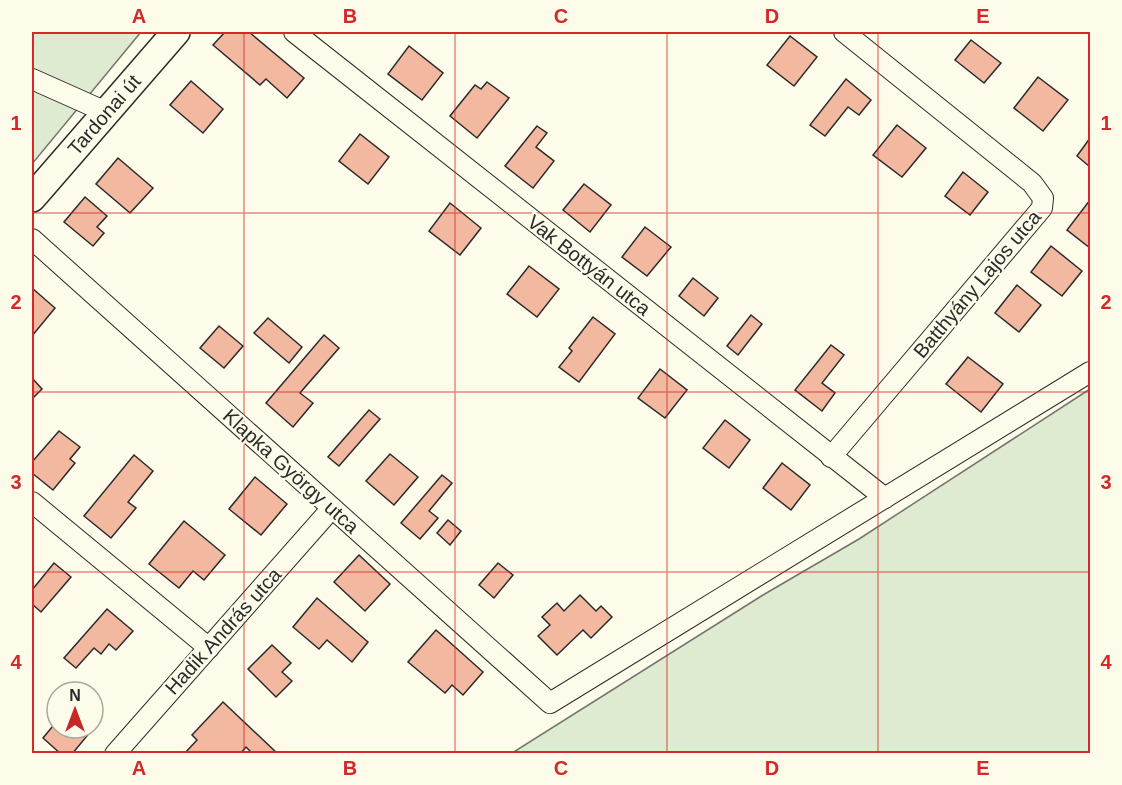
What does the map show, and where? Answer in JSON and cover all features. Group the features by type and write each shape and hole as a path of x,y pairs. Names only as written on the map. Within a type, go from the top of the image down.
{"street":[{"name":"Tardonai út","path":"32,198 176,32"},
{"name":"Vak Bottyán utca","path":"294,32 885,498"},
{"name":"Batthyány Lajos utca","path":"831,456 1042,208 1043,198 1032,183 844,32"},
{"path":"32,79 106,112"},
{"name":"Klapka György utca","path":"32,239 550,703 885,498"},
{"path":"885,498 1090,372"},
{"path":"32,502 209,648"},
{"name":"Hadik András utca","path":"115,753 332,508"}],"green space":[{"path":"32,32 141,32 32,164"},
{"path":"1090,389 1090,753 512,753 763,595 859,539"}],"building":[{"path":"225,32 249,32 304,78 287,98 266,79 260,85 213,45"},
{"path":"790,36 817,57 794,86 767,65"},
{"path":"971,40 1001,63 984,83 955,60"},
{"path":"409,46 443,73 422,100 388,74"},
{"path":"1038,77 1068,100 1043,131 1014,108"},
{"path":"846,79 871,100 859,115 848,107 825,136 810,125"},
{"path":"191,81 223,109 203,133 170,105"},
{"path":"487,82 509,98 477,138 450,116 475,85 481,89"},
{"path":"897,125 926,148 902,177 873,155"},
{"path":"537,126 547,133 536,147 554,161 533,188 505,166"},
{"path":"360,134 389,157 368,184 339,161"},
{"path":"1090,138 1090,167 1077,156"},
{"path":"118,158 153,188 130,213 96,184"},
{"path":"963,172 988,192 970,215 945,196"},
{"path":"584,184 611,205 590,232 563,210"},
{"path":"85,197 107,216 97,227 104,233 93,246 64,222"},
{"path":"1090,200 1090,248 1067,230"},
{"path":"450,203 481,228 460,255 429,231"},
{"path":"645,227 671,247 647,276 622,257"},
{"path":"1051,246 1082,271 1062,296 1031,272"},
{"path":"529,266 559,289 537,317 507,294"},
{"path":"693,278 718,298 704,316 679,296"},
{"path":"1017,285 1041,305 1019,332 995,313"},
{"path":"32,288 55,308 32,336"},
{"path":"751,315 762,324 738,355 727,346"},
{"path":"593,317 615,334 579,382 559,367 572,351 569,348"},
{"path":"268,318 302,347 289,363 254,333"},
{"path":"219,326 243,346 224,368 200,348"},
{"path":"324,335 339,348 300,393 313,403 293,427 266,403"},
{"path":"831,345 844,355 822,383 835,393 822,411 795,390"},
{"path":"968,357 1003,384 981,412 946,384"},
{"path":"660,369 687,390 665,418 638,398"},
{"path":"32,378 42,389 32,399"},
{"path":"369,410 380,419 339,466 328,457"},
{"path":"725,420 750,440 729,468 703,448"},
{"path":"59,431 80,447 70,459 75,463 53,490 32,473 32,462"},
{"path":"390,454 418,477 394,505 366,481"},
{"path":"134,455 153,471 128,502 136,508 111,538 84,516"},
{"path":"782,463 810,485 791,510 763,488"},
{"path":"442,475 452,483 429,511 438,518 420,539 401,523"},
{"path":"255,477 287,504 261,535 229,509"},
{"path":"448,520 461,531 450,545 437,533"},
{"path":"184,521 225,555 204,580 193,571 179,588 149,564"},
{"path":"359,555 390,584 365,611 334,582"},
{"path":"54,563 71,577 41,612 32,604 32,590"},
{"path":"498,563 513,575 494,598 479,585"},
{"path":"580,595 596,611 601,606 612,617 591,638 583,630 557,655 538,636 550,625 542,617 557,603 564,611"},
{"path":"317,598 368,642 352,662 327,640 319,649 293,627"},
{"path":"107,609 133,631 116,650 109,644 101,654 94,648 76,668 64,658"},
{"path":"436,630 483,672 463,695 452,685 445,693 408,662"},
{"path":"272,645 291,663 282,672 292,681 276,697 248,669"},
{"path":"223,702 278,754 253,754 246,747 240,754 184,754 197,740 192,735"},
{"path":"45,740 84,740 72,754 61,754"}]}
